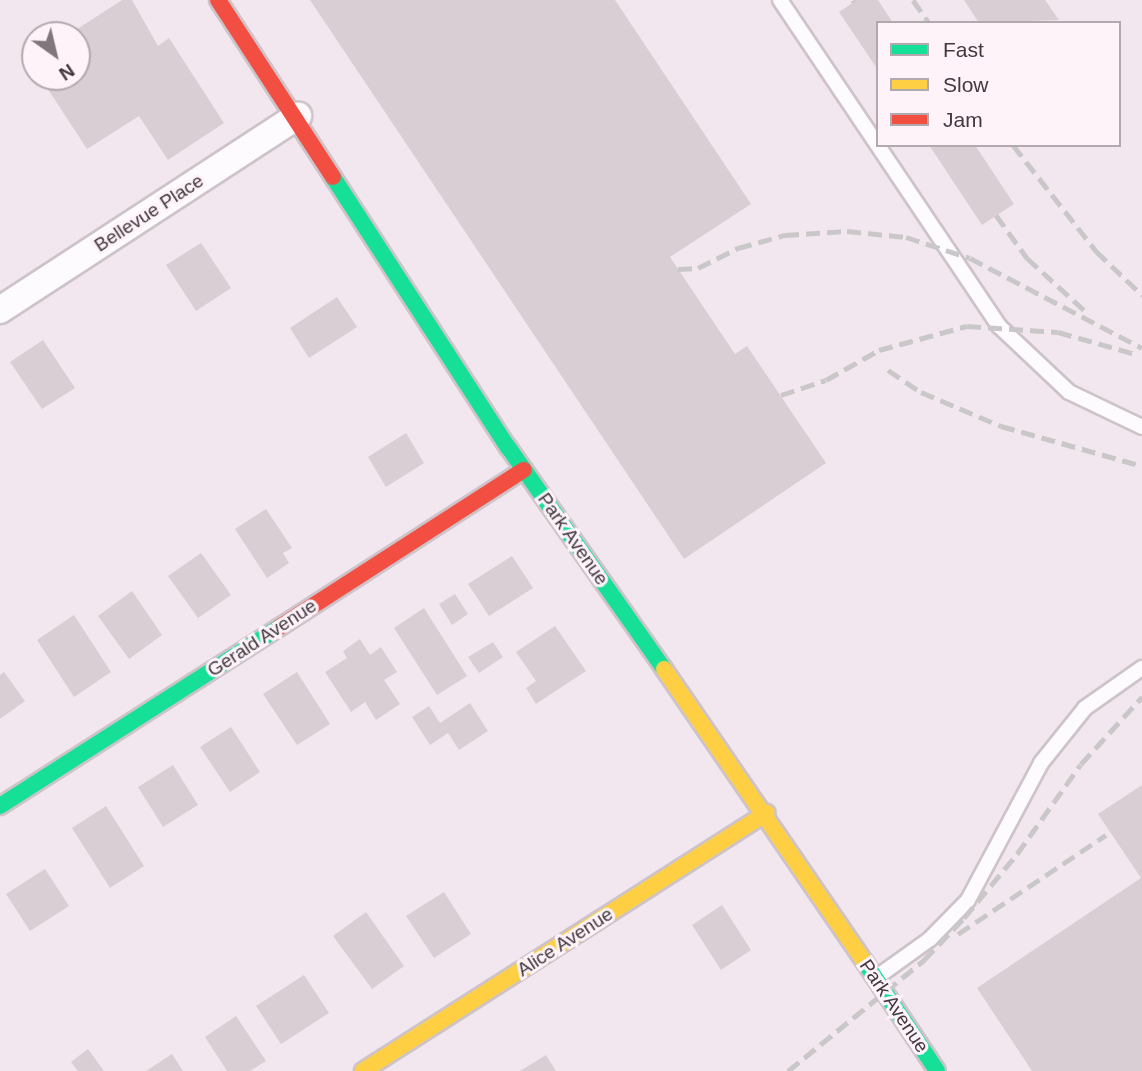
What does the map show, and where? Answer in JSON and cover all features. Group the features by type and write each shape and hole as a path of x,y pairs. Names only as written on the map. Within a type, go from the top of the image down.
{"street":[{"name":"Park Avenue","path":"218,0 298,116 524,470 766,813 937,1071"},
{"name":"Bellevue Place","path":"0,310 298,116"},
{"name":"Gerald Avenue","path":"0,806 524,470"},
{"name":"Alice Avenue","path":"363,1071 766,813"}],"lane":[{"path":"780,0 876,143"},
{"path":"879,147 999,326 1032,361 1069,392 1142,427"},
{"path":"876,978 930,939 968,900 1041,763 1085,708 1142,668"}],"building":[{"path":"122,0 132,0 158,46 169,38 224,123 168,160 139,116 87,149 49,91 91,91 90,21"},
{"path":"310,0 615,0 751,204 670,257 735,354 747,346 826,463 684,559"},
{"path":"857,0 878,0 892,21 876,21 876,67 839,12"},
{"path":"964,0 1045,0 1059,20 1032,21 978,21"},
{"path":"930,147 976,147 1014,204 982,225"},
{"path":"201,243 231,288 196,311 166,265"},
{"path":"337,297 357,327 309,358 290,328"},
{"path":"43,340 75,388 42,409 10,362"},
{"path":"406,433 424,463 386,487 368,457"},
{"path":"266,509 292,548 283,553 289,563 267,578 235,529"},
{"path":"201,553 231,595 198,618 168,576"},
{"path":"512,556 533,588 489,616 468,584"},
{"path":"132,591 162,635 129,659 98,616"},
{"path":"455,594 468,614 452,625 439,604"},
{"path":"424,608 467,676 437,695 394,628"},
{"path":"74,615 111,672 74,697 37,640"},
{"path":"555,626 586,671 536,704 526,688 536,681 516,652"},
{"path":"360,639 370,655 381,647 397,672 384,680 400,704 376,720 365,702 351,712 325,672 347,658 343,651"},
{"path":"493,642 503,657 479,673 468,657"},
{"path":"4,672 25,701 0,719 0,675"},
{"path":"297,672 330,724 297,745 263,694"},
{"path":"470,703 488,731 459,750 448,733 430,745 412,717 429,706 440,723"},
{"path":"231,727 260,772 230,792 200,747"},
{"path":"173,765 198,805 163,827 138,787"},
{"path":"1142,785 1142,1071 1032,1071 977,988 1141,878 1098,814"},
{"path":"106,806 144,866 110,888 72,828"},
{"path":"45,869 69,906 30,931 6,894"},
{"path":"444,892 471,934 434,958 406,916"},
{"path":"722,905 751,950 721,970 692,925"},
{"path":"366,912 404,966 372,989 333,936"},
{"path":"304,975 329,1013 281,1044 256,1006"},
{"path":"236,1016 266,1061 250,1071 227,1071 205,1037"},
{"path":"88,1049 104,1071 78,1071 71,1062"},
{"path":"172,1054 183,1071 146,1071"},
{"path":"546,1055 556,1071 520,1071"}],"railway":[{"path":"913,0 928,21"},
{"path":"1015,147 1096,251 1142,295"},
{"path":"996,215 1027,258 1084,310"},
{"path":"678,269 698,268 738,248 785,235 847,231 906,237 970,258 1142,348"},
{"path":"781,395 826,380 879,350 967,326 1058,332 1136,354"},
{"path":"888,370 921,392 1001,426 1142,466"},
{"path":"788,1071 924,960 964,918 1017,854 1081,764 1142,697"},
{"path":"958,934 1106,835"}],"traffic: fast":[{"path":"333,177 508,447 664,669"},
{"path":"0,806 280,627"},
{"path":"864,961 937,1071"}],"traffic: slow":[{"path":"664,669 864,961"},
{"path":"363,1071 766,813"}],"traffic: jam":[{"path":"218,0 333,177"},
{"path":"280,627 524,470"}]}
